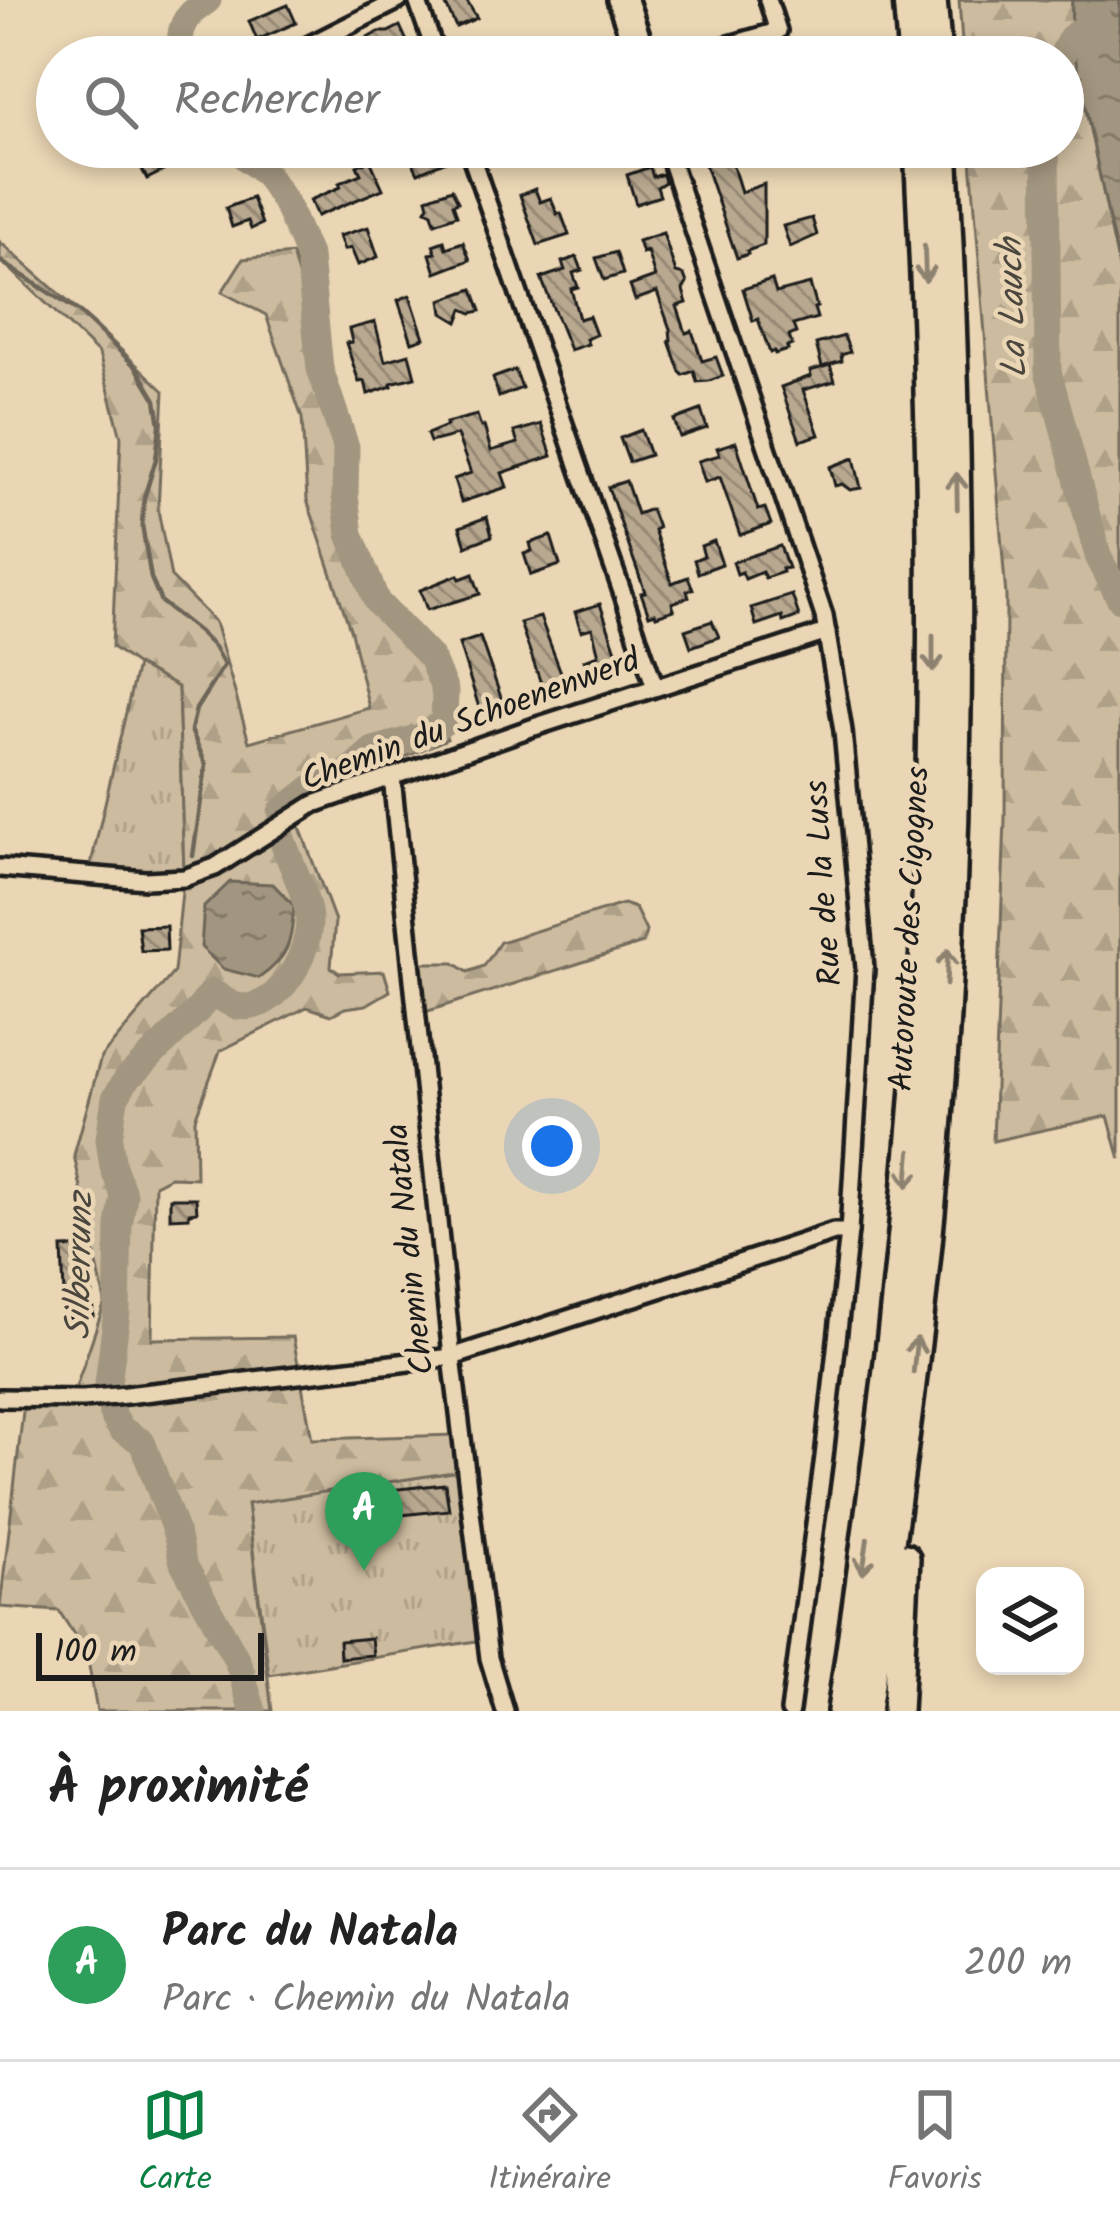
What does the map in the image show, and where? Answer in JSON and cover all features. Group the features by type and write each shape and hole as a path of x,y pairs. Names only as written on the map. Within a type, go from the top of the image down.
{"highway":[{"path":"908,0 911,36"},
{"path":"932,0 935,36"},
{"name":"Autoroute des Cigognes","path":"842,1711 892,1346 921,1015 934,558 920,168"},
{"name":"Autoroute des Cigognes","path":"866,1711 901,1471 936,1145 954,818 956,411 944,168"},
{"path":"897,1711 909,1510 901,1471"}],"street":[{"path":"328,36 399,0"},
{"path":"417,0 430,36"},
{"path":"616,0 630,36"},
{"path":"629,0 641,36"},
{"path":"761,36 778,31 769,0"},
{"path":"475,168 655,687"},
{"name":"Rue de la Luss","path":"673,168 813,578 827,632 843,731 865,968 849,1232 790,1711"},
{"name":"Chemin du Schoenenwerd","path":"0,868 146,880 184,878 215,867 314,804 827,632"},
{"name":"Chemin du Natala","path":"392,777 452,1357 489,1658 505,1711"},
{"path":"0,1398 98,1398 452,1357 834,1232 849,1232"}],"green space":[{"path":"959,0 1072,0 1071,36 962,36"},
{"path":"1084,100 1120,272 1120,1159 1108,1116 993,1141 1005,819 1006,597 972,168 1084,168"},
{"path":"0,242 164,391 158,510 171,577 215,622 249,742 369,708 351,632 307,500 302,418 266,315 222,292 243,259 292,254 348,449 358,581 416,640 447,739 348,782 295,814 335,921 331,967 339,973 384,971 390,991 366,1005 331,1015 307,1007 220,1051 195,1119 196,1178 170,1177 155,1185 152,1339 293,1337 312,1439 457,1435 459,1471 247,1504 272,1711 97,1711 87,1655 59,1611 0,1607 24,1403 75,1390 105,1302 74,1155 101,1057 174,972 184,872 178,687 112,647 121,437 99,354 0,259"},
{"path":"137,665 178,687 184,872 90,868"},
{"path":"623,904 635,908 646,931 643,943 425,1012 418,963 454,963 468,972 484,966 500,942"},
{"path":"459,1471 482,1640 269,1675 247,1503"}],"water":[{"path":"1072,0 1120,0 1120,272 1084,100 1084,36 1071,36"},
{"path":"230,882 273,884 294,906 287,947 259,978 223,969 201,947 204,907"}],"building":[{"path":"466,0 477,18 456,27 445,3"},
{"path":"288,5 296,23 255,36 249,21"},
{"path":"400,26 405,36 371,36 379,32"},
{"path":"141,168 169,168 147,179"},
{"path":"358,168 374,168 383,189 317,216 310,200 361,174"},
{"path":"647,168 653,177 663,174 665,182 657,187 660,196 636,204 627,175"},
{"path":"706,168 734,168 741,192 764,184 764,245 737,258"},
{"path":"452,189 457,215 435,223 426,210 427,198"},
{"path":"535,189 540,202 551,198 569,235 538,245 520,195"},
{"path":"252,198 262,224 251,229 248,221 232,227 226,208"},
{"path":"812,218 817,235 790,247 783,226"},
{"path":"368,227 378,257 358,265 339,236"},
{"path":"663,233 676,273 684,275 687,283 683,290 687,303 677,306 686,333 692,331 702,361 716,357 723,376 697,382 694,371 683,375 657,292 635,300 630,286 655,277 647,251 642,253 638,241"},
{"path":"444,241 446,248 463,242 470,260 436,273 430,254 436,253 433,245"},
{"path":"616,252 623,274 604,280 596,258"},
{"path":"577,257 582,270 573,273 578,287 571,289 579,319 589,316 596,335 586,339 588,344 570,350 541,278 565,270 562,262"},
{"path":"772,280 776,293 810,284 817,307 817,318 793,325 792,345 775,354 770,353 758,319 753,321 743,289"},
{"path":"473,289 481,311 463,309 458,322 443,313 441,300"},
{"path":"410,295 424,338 412,342 398,300"},
{"path":"375,322 385,361 409,354 415,377 368,394 346,343 352,342 349,329"},
{"path":"844,336 850,352 841,355 842,361 822,367 816,344"},
{"path":"830,365 835,381 803,390 819,435 800,441 781,387"},
{"path":"515,370 522,388 499,397 493,378"},
{"path":"701,410 707,428 680,437 674,420"},
{"path":"477,415 491,451 518,443 514,432 541,424 552,456 502,473 507,487 461,502 454,479 471,473 457,435 430,442 427,434"},
{"path":"641,430 650,455 629,462 620,438"},
{"path":"736,442 758,510 765,508 771,524 740,535 720,477 705,482 698,461 720,455 717,448"},
{"path":"854,458 861,488 835,486 830,467"},
{"path":"626,481 637,514 651,509 672,583 688,577 693,589 687,591 689,597 672,603 674,610 656,616 649,615 608,487"},
{"path":"487,517 492,536 466,546 460,527"},
{"path":"551,536 560,565 531,575 524,554 532,551 530,543"},
{"path":"714,541 722,564 698,573 694,560 704,556 701,546"},
{"path":"780,546 788,568 783,572 765,578 762,572 745,579 742,572 737,574 733,562"},
{"path":"473,574 480,594 427,610 420,590"},
{"path":"792,595 799,616 756,625 751,608"},
{"path":"600,604 623,671 590,679 584,660 599,655 592,628 581,631 575,612"},
{"path":"540,617 568,691 546,698 520,623"},
{"path":"712,621 719,637 691,647 685,630"},
{"path":"480,637 506,712 483,720 459,644"},
{"path":"166,926 167,950 141,951 138,927"},
{"path":"170,1198 196,1198 197,1212 170,1218"},
{"path":"90,1247 93,1316 65,1318 62,1248"},
{"path":"445,1484 449,1510 391,1516 389,1490"},
{"path":"371,1638 373,1655 340,1658 339,1641"}],"waterway":[{"name":"Silberrunz","path":"181,36 193,12 208,0"},
{"name":"La Lauch","path":"1073,36 1097,16"},
{"name":"Silberrunz","path":"258,168 286,204 309,257 320,369 346,447 350,534 377,602 431,658 445,691 444,722 420,737 373,750 346,774 312,788 281,812"},
{"name":"La Lauch","path":"1046,168 1048,371 1098,556 1120,599"},
{"path":"0,261 78,311 137,368 156,400 160,425 142,525 151,578 161,602 199,632 224,665 196,709 191,730 206,765 193,856"},
{"name":"Silberrunz","path":"253,1711 237,1660 183,1563 142,1442 121,1429 112,1414 108,1384 124,1196 109,1139 115,1098 126,1080 212,992 234,1005 252,1006 267,1000 291,975 309,926 300,884 282,839"}],"place":[{"name":"Parc du Natala","path":"364,1571"}]}
